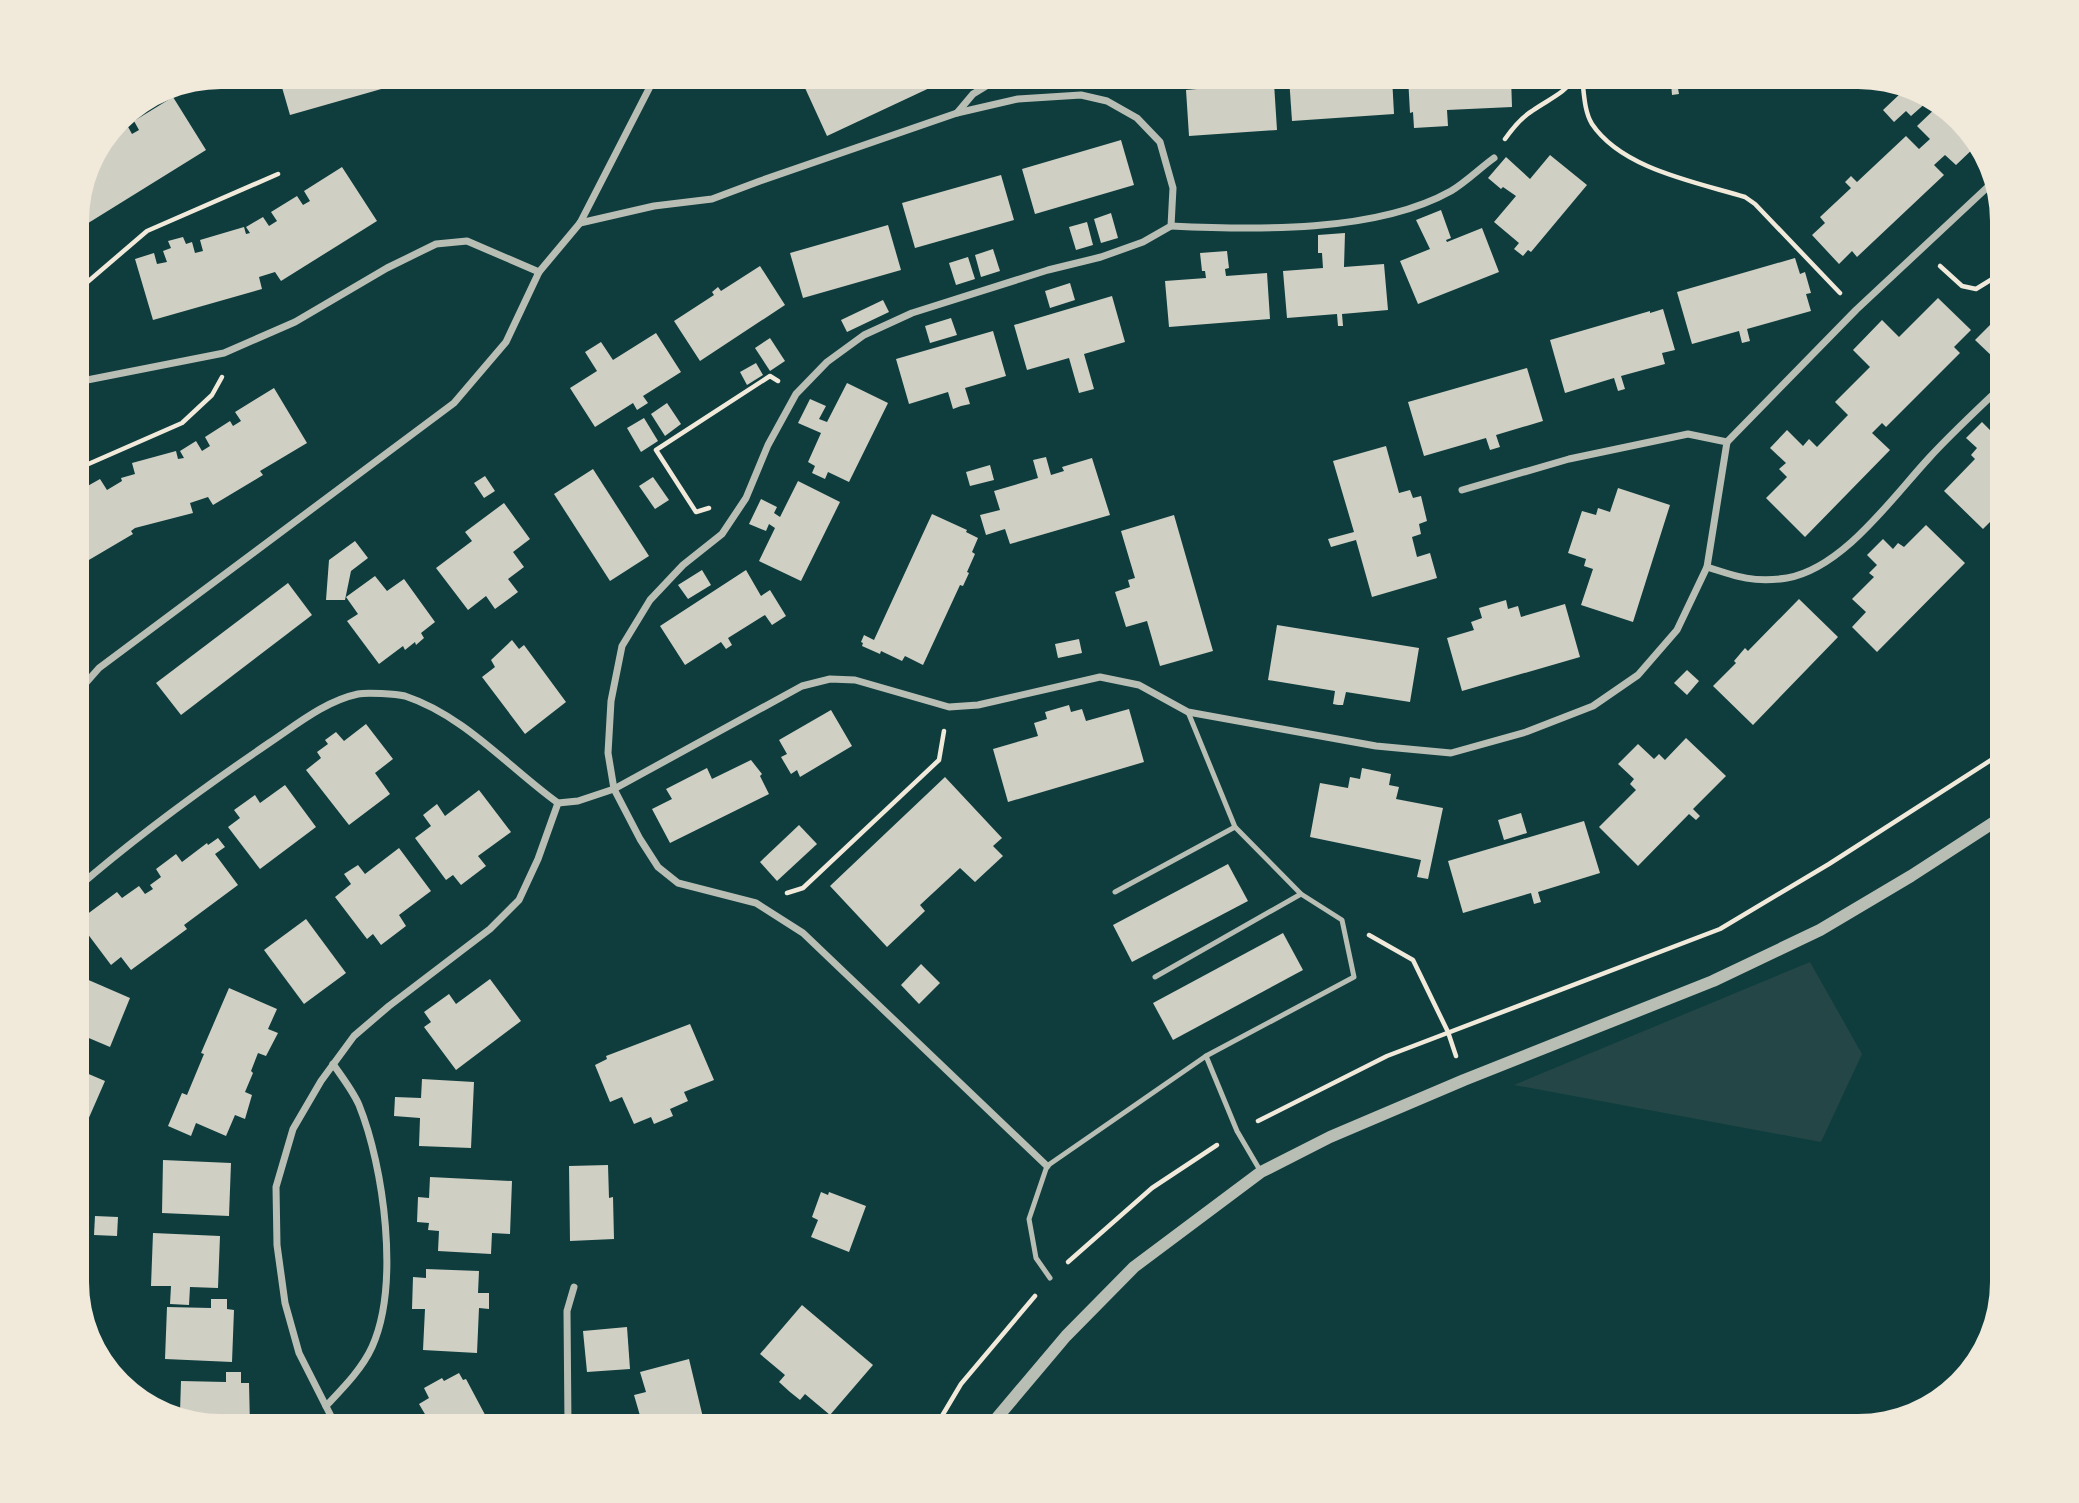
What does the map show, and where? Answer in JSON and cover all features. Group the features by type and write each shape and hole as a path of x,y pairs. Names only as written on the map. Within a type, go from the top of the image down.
{"street":[{"path":"90,679 99,668 454,403 506,342 539,272 580,223 648,90"},
{"path":"957,113 980,90"},
{"path":"580,223 654,206 712,199 957,113 1018,99 1081,94 1107,101 1137,118 1160,142 1173,188 1171,226"},
{"path":"1047,1166 803,933 756,903 678,883 658,867 614,789 608,753 610,714 622,646 650,600 683,565 722,534 746,498 768,445 796,394 827,362 864,335 912,313 1048,270 1101,257 1143,242 1171,226 1223,229 1366,220 1406,209 1452,191 1494,158"},
{"path":"90,878 194,794 317,711 358,694 403,695 432,708 474,733 528,781 558,803 578,801 614,789 802,686 830,679 855,680 949,706 978,705 1100,677 1139,685 1188,712 1376,746 1451,753 1525,732 1593,706 1638,676 1677,630 1707,567 1727,442 1856,310 1985,189"},
{"path":"90,379 224,352 295,321 387,268 436,244 467,241 539,272"},
{"path":"1707,567 1754,580 1789,577 1816,568 1840,552 1865,528 1954,432 1990,398"},
{"path":"1462,490 1569,459 1688,434 1727,442"},
{"path":"330,1414 299,1353 285,1303 277,1245 276,1187 293,1129 333,1064 354,1036 490,929 519,900 538,859 558,803"},
{"path":"1000,1414 1066,1336 1134,1267 1261,1172 1330,1137 1464,1080 1713,981 1820,930 1990,825"},
{"path":"326,1406 357,1372 372,1347 385,1306 386,1230 377,1160 358,1102 333,1064"},
{"path":"568,1414 567,1311 574,1287"}],"lane":[{"path":"1050,1278 1036,1258 1029,1219 1047,1166 1206,1056 1354,977 1342,920 1301,894 1236,827 1188,712"},
{"path":"1115,892 1236,827"},
{"path":"1155,977 1301,894"},
{"path":"1206,1056 1237,1131 1261,1172"}],"path":[{"path":"1494,158 1506,136 1530,112 1567,89"},
{"path":"1584,89 1591,123 1611,146 1638,163 1745,197 1755,204 1856,310"},
{"path":"90,280 146,231 278,174"},
{"path":"1923,247 1962,286 1976,289 1990,280"},
{"path":"90,464 182,423 212,395 239,346"},
{"path":"746,498 696,512 656,450 771,376 796,394"},
{"path":"756,903 803,888 939,760 949,706"},
{"path":"1342,920 1413,960 1448,1032 1464,1080"}],"shaded area":[{"path":"1810,962 1862,1054 1821,1142 1514,1085"}],"building":[{"path":"1274,89 1277,130 1189,136 1186,90"},
{"path":"1290,89 1393,89 1394,114 1292,121"},
{"path":"1409,89 1511,89 1512,107 1447,110 1448,126 1414,128 1413,112 1410,113"},
{"path":"1672,89 1678,89 1679,94 1672,95"},
{"path":"283,90 378,90 290,115"},
{"path":"806,90 926,90 827,136"},
{"path":"1898,96 1922,106 1911,116 1906,111 1894,122 1883,110"},
{"path":"174,98 206,150 90,222 94,187 107,155 128,128 132,134 139,130 135,122"},
{"path":"1931,112 1951,128 1970,152 1956,165 1945,155 1934,165 1944,175 1857,257 1852,251 1839,264 1812,235 1825,223 1820,217 1851,188 1845,182 1851,176 1857,182 1906,136 1919,149 1930,139 1917,126"},
{"path":"1121,140 1134,185 1035,214 1022,169"},
{"path":"1550,155 1587,185 1531,252 1528,250 1523,256 1514,249 1519,243 1494,222 1516,196 1503,187 1501,189 1488,178 1506,157 1530,179"},
{"path":"342,167 377,221 281,281 275,272 259,277 262,289 153,320 135,259 154,253 157,264 167,262 163,251 171,248 168,241 183,237 186,244 192,242 195,253 203,251 200,240 244,227 246,234 250,233 246,227 263,217 269,226 277,221 271,212 297,196 303,205 310,201 304,191"},
{"path":"1001,175 1014,220 915,248 902,203"},
{"path":"1441,210 1451,238 1446,240 1447,242 1482,228 1499,272 1418,304 1400,261 1430,249 1416,220"},
{"path":"1111,213 1118,238 1101,243 1094,219"},
{"path":"1087,222 1093,245 1076,250 1069,227"},
{"path":"888,225 901,270 803,298 790,253"},
{"path":"1345,233 1344,267 1384,264 1388,310 1342,314 1343,326 1338,326 1337,314 1287,318 1283,271 1323,268 1322,253 1318,253 1318,235"},
{"path":"993,249 1000,271 981,277 975,255"},
{"path":"1227,251 1229,268 1225,269 1226,276 1267,273 1270,319 1169,327 1165,281 1206,278 1205,271 1202,271 1200,253"},
{"path":"968,257 975,279 956,285 949,263"},
{"path":"1795,258 1800,274 1805,272 1811,293 1806,294 1811,311 1747,329 1750,341 1742,343 1739,331 1692,344 1677,292"},
{"path":"760,266 785,305 700,361 674,321 714,295 712,292 718,287 721,291"},
{"path":"1070,283 1075,300 1050,308 1045,291"},
{"path":"1112,296 1125,342 1084,354 1094,389 1079,393 1069,358 1027,370 1014,325"},
{"path":"1938,298 1971,330 1954,347 1960,353 1886,427 1882,423 1872,433 1890,450 1805,537 1766,498 1787,477 1779,469 1786,463 1770,448 1787,430 1803,446 1809,439 1817,447 1848,415 1835,402 1870,367 1853,350 1882,320 1899,337"},
{"path":"883,300 889,312 847,332 841,320"},
{"path":"1663,309 1675,350 1662,353 1665,364 1621,376 1625,389 1618,391 1614,378 1565,393 1550,340"},
{"path":"951,318 957,335 930,343 925,326"},
{"path":"1990,325 1990,354 1975,340"},
{"path":"993,331 1006,376 965,388 970,404 953,409 948,392 909,404 896,359"},
{"path":"656,333 681,372 643,396 648,403 637,410 633,403 595,427 570,388 597,371 585,352 601,342 613,360"},
{"path":"770,338 785,361 770,371 755,348"},
{"path":"756,363 763,375 747,385 740,372"},
{"path":"1527,368 1543,421 1496,435 1500,447 1490,450 1486,438 1424,456 1408,402"},
{"path":"847,383 888,403 849,482 828,472 825,479 812,473 815,466 808,462 821,433 798,423 810,399 826,406 819,419 827,422"},
{"path":"274,388 307,443 260,471 263,475 213,505 208,497 190,503 193,513 135,528 131,531 133,534 90,559 90,485 100,479 107,490 122,481 121,478 135,474 132,463 176,451 178,459 184,458 180,451 196,441 202,451 210,446 205,437 230,421 233,426 241,421 235,412"},
{"path":"667,403 681,424 665,436 651,414"},
{"path":"644,418 658,441 641,452 627,428"},
{"path":"1982,422 1990,430 1990,522 1983,529 1944,491 1975,459 1971,455 1977,448 1966,438"},
{"path":"1386,446 1399,493 1410,490 1413,498 1421,496 1427,521 1419,524 1421,534 1412,537 1417,557 1430,553 1437,578 1372,597 1356,540 1331,547 1328,539 1354,532 1333,461"},
{"path":"1046,457 1051,475 1064,471 1062,467 1092,458 1110,515 1010,544 1005,529 986,535 980,515 1000,510 994,491 1038,478 1033,460"},
{"path":"990,465 994,480 970,486 966,472"},
{"path":"593,469 649,556 610,581 554,494"},
{"path":"485,476 495,491 484,498 474,483"},
{"path":"653,477 669,500 655,509 639,486"},
{"path":"798,481 840,502 801,581 759,561 775,528 769,524 766,531 749,524 761,499 777,507 774,513 780,517"},
{"path":"1618,488 1670,505 1633,622 1581,605 1593,569 1584,566 1586,559 1568,553 1582,511 1596,515 1598,508 1610,512"},
{"path":"504,503 530,539 513,552 524,567 508,579 518,592 495,609 486,596 468,610 436,568 472,541 465,532"},
{"path":"932,514 978,538 972,552 975,554 967,572 969,573 963,586 960,585 923,665 905,656 902,661 881,651 880,654 862,646 861,642 864,635 874,640"},
{"path":"1174,515 1213,651 1160,666 1147,621 1126,627 1115,592 1130,587 1128,580 1135,578 1121,531"},
{"path":"1926,525 1965,563 1877,652 1852,627 1866,612 1852,599 1874,577 1869,573 1877,565 1867,555 1883,539 1893,549 1898,543 1904,547"},
{"path":"355,541 368,558 351,571 345,600 326,600 329,560"},
{"path":"702,570 711,585 688,599 678,585"},
{"path":"746,570 761,596 770,590 786,616 772,625 765,615 728,638 732,645 726,649 721,642 685,665 660,626"},
{"path":"375,576 387,591 404,579 435,622 421,633 424,638 416,645 415,642 405,650 403,646 379,664 347,621 358,614 346,597"},
{"path":"288,583 312,615 181,715 156,683"},
{"path":"1799,599 1838,637 1753,725 1713,686 1736,663 1734,661 1745,648 1748,651"},
{"path":"1506,600 1508,609 1518,606 1521,617 1565,604 1580,657 1462,691 1447,638 1474,630 1471,622 1482,618 1479,608"},
{"path":"1277,625 1419,648 1410,702 1346,692 1343,705 1338,705 1333,704 1335,691 1268,680"},
{"path":"1079,639 1082,653 1058,658 1055,644"},
{"path":"512,640 519,649 524,645 566,702 525,734 482,677 495,667 491,660"},
{"path":"1687,670 1699,681 1687,695 1674,683"},
{"path":"1069,705 1071,712 1082,709 1086,721 1129,709 1144,762 1008,802 993,749 1038,736 1034,723 1047,719 1045,712"},
{"path":"831,710 852,746 800,777 797,770 791,774 781,757 787,754 779,740"},
{"path":"366,724 393,759 375,773 390,794 349,825 306,770 321,758 317,752 328,744 325,740 336,732 344,741"},
{"path":"1686,738 1726,776 1693,809 1700,816 1696,820 1689,814 1638,866 1599,827 1636,790 1630,784 1634,779 1618,764 1638,744 1654,759 1659,754 1665,760"},
{"path":"751,760 762,774 760,776 769,794 670,843 652,809 672,799 666,789 707,768 712,779"},
{"path":"1362,768 1391,774 1389,785 1399,787 1396,799 1443,808 1428,879 1417,877 1421,860 1310,837 1320,783 1348,788 1350,777 1360,779"},
{"path":"945,777 1002,838 993,846 1003,856 975,882 960,868 920,905 925,911 887,947 830,886"},
{"path":"285,785 316,827 260,869 228,827 240,818 234,810 255,795 260,803"},
{"path":"479,790 511,832 478,856 486,866 461,885 453,875 446,880 415,838 431,826 423,815 437,804 445,816"},
{"path":"1521,813 1527,833 1504,840 1498,820"},
{"path":"1584,821 1600,873 1538,892 1541,902 1534,904 1531,893 1463,913 1448,861"},
{"path":"799,825 817,844 777,881 760,862"},
{"path":"218,838 225,847 215,854 238,885 184,925 187,929 131,970 121,957 111,965 90,937 90,912 117,892 122,898 139,886 145,894 153,889 150,885 161,877 156,869 176,854 182,862 207,843 208,845"},
{"path":"399,848 431,891 399,915 406,926 381,945 373,934 367,939 335,897 351,884 344,874 358,865 365,874"},
{"path":"1228,864 1248,901 1132,962 1113,925"},
{"path":"306,919 346,973 304,1004 264,950"},
{"path":"1283,933 1303,970 1173,1040 1153,1003"},
{"path":"921,964 940,983 919,1004 901,985"},
{"path":"490,979 521,1021 456,1070 424,1027 431,1022 424,1012 449,994 456,1004"},
{"path":"90,981 130,998 110,1047 90,1039"},
{"path":"229,988 277,1009 268,1029 278,1033 266,1056 258,1053 251,1071 253,1073 245,1092 252,1095 245,1119 235,1115 226,1136 196,1123 191,1136 168,1126 182,1093 187,1095 204,1054 201,1053"},
{"path":"690,1024 714,1080 684,1092 688,1101 670,1109 673,1116 654,1124 651,1117 634,1124 622,1097 610,1102 595,1065 607,1059 606,1056"},
{"path":"90,1075 105,1081 90,1115"},
{"path":"422,1079 474,1082 471,1148 419,1146 420,1118 394,1116 395,1097 421,1098"},
{"path":"163,1160 231,1163 229,1216 162,1213"},
{"path":"608,1165 609,1198 613,1197 614,1239 570,1241 569,1166"},
{"path":"430,1177 512,1181 510,1234 492,1233 491,1254 438,1251 439,1231 428,1230 429,1223 417,1222 418,1197 429,1198"},
{"path":"821,1192 828,1195 829,1192 866,1206 849,1252 811,1237 818,1220 812,1217"},
{"path":"95,1216 118,1217 117,1236 94,1235"},
{"path":"153,1233 220,1236 218,1288 190,1287 189,1305 170,1304 171,1286 151,1286"},
{"path":"426,1269 479,1271 478,1293 489,1293 489,1309 479,1308 477,1353 423,1350 425,1309 412,1309 413,1277 426,1278"},
{"path":"211,1299 227,1299 227,1309 234,1310 232,1362 165,1359 167,1307 211,1308"},
{"path":"802,1305 873,1365 829,1414 805,1394 800,1400 790,1392 779,1382 785,1375 760,1354"},
{"path":"627,1327 630,1369 587,1372 583,1331"},
{"path":"689,1359 702,1414 640,1414 634,1395 646,1392 640,1372"},
{"path":"226,1372 241,1372 241,1383 249,1383 250,1414 204,1413 180,1407 181,1381 226,1382"},
{"path":"459,1373 463,1380 466,1379 485,1414 425,1414 419,1404 429,1398 424,1388 442,1378 444,1381"}]}
